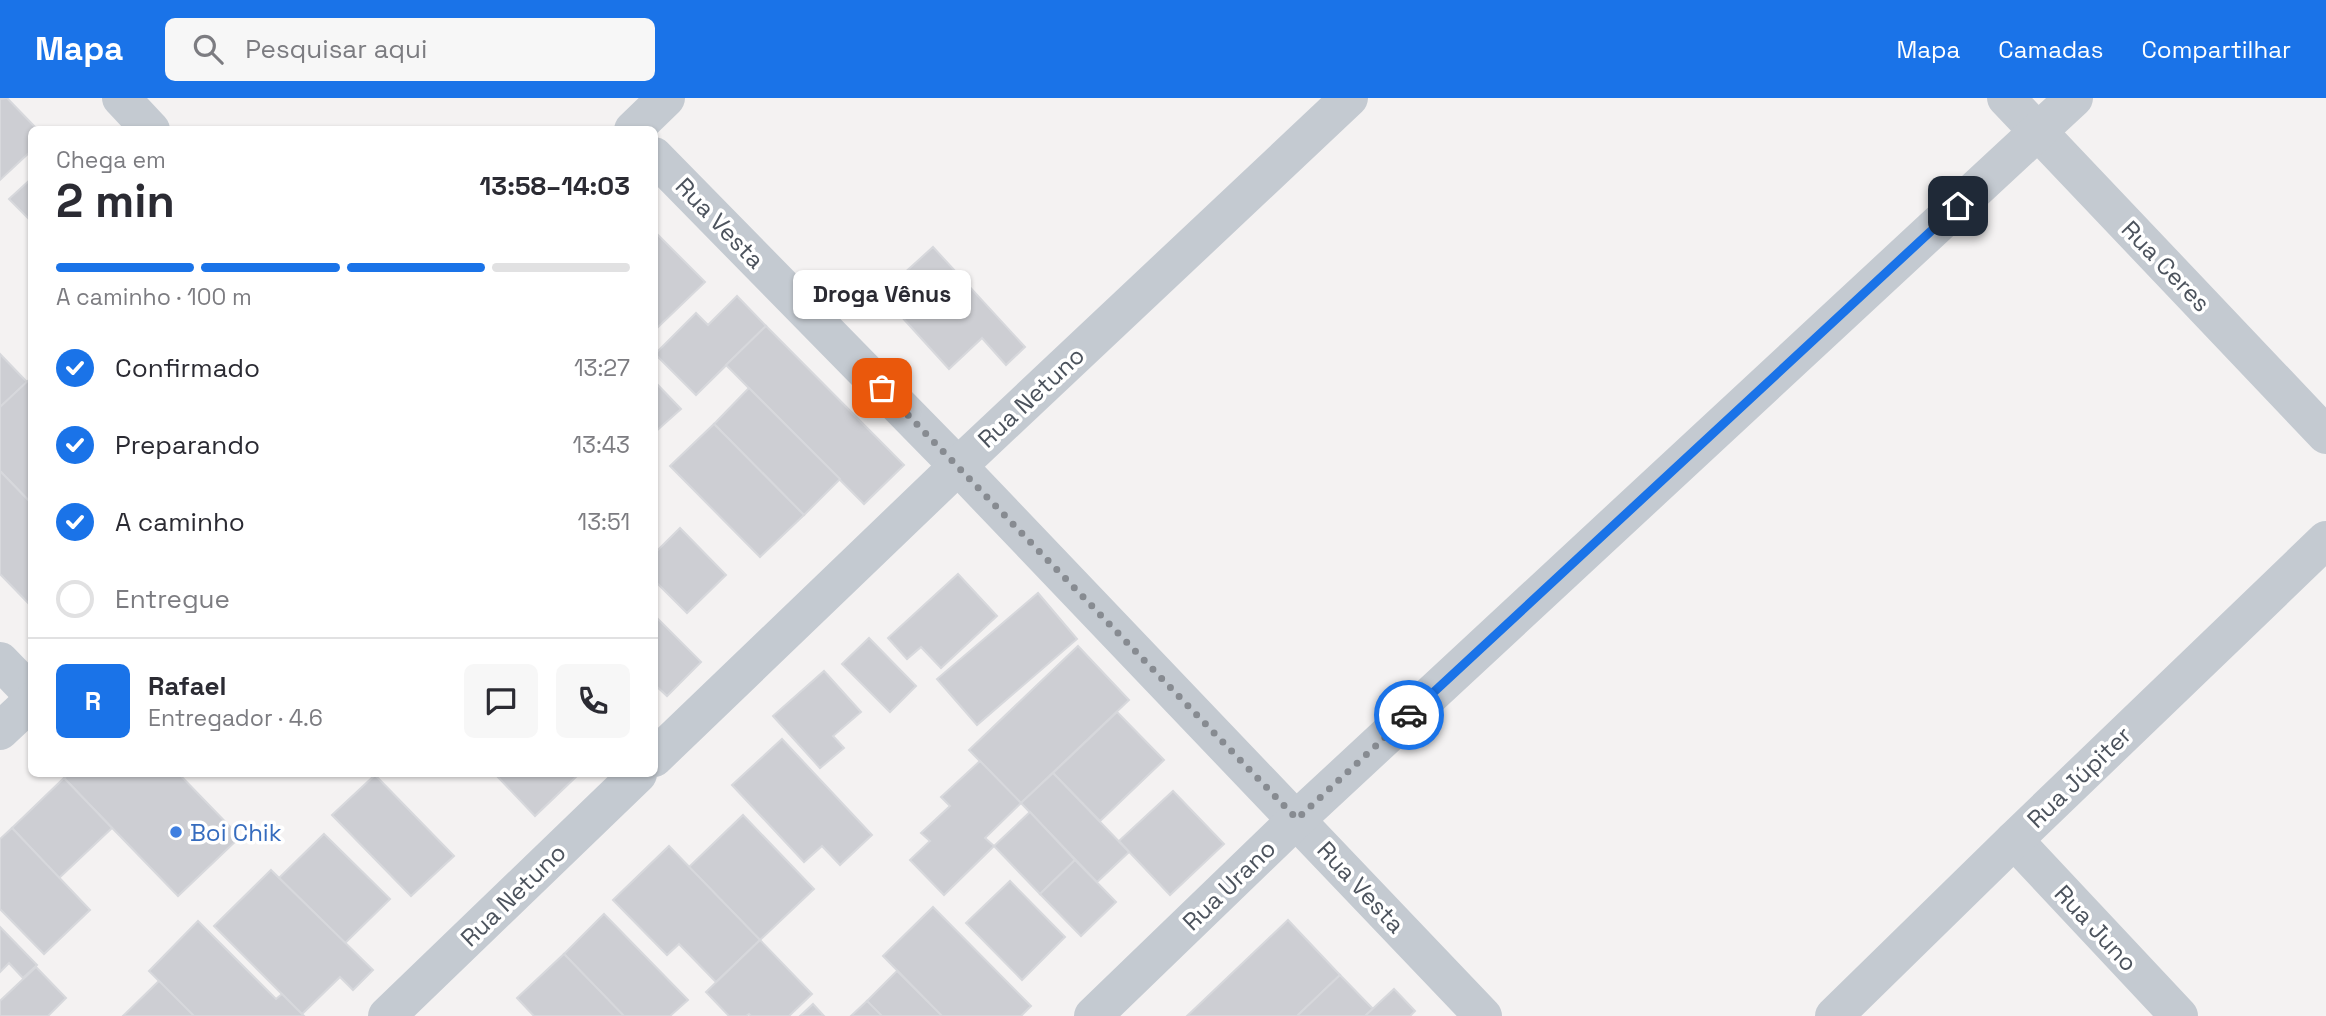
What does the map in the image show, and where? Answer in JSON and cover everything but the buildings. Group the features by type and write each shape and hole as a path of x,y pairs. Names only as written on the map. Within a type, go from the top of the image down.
{"street":[{"path":"121,98 147,126"},
{"path":"638,126 666,98"},
{"name":"Rua Netuno","path":"658,754 958,466 1349,98"},
{"name":"Rua Ceres","path":"2006,98 2326,435"},
{"name":"Rua Urano","path":"1093,1016 1297,819 2074,98"},
{"name":"Rua Vesta","path":"658,160 958,466 1483,1016"},
{"name":"Rua Júpiter","path":"1834,1016 2326,540"},
{"path":"0,661 28,690"},
{"path":"0,731 28,705"},
{"name":"Rua Netuno","path":"387,1016 636,777"},
{"name":"Rua Juno","path":"2014,840 2179,1016"}],"way so far":[{"path":"882,388 1297,819 1409,715"}],"place":[{"name":"Droga Vênus","path":"882,388"},
{"name":"Boi Chik","path":"176,832"}],"route":[{"path":"1409,715 1958,206"}]}
